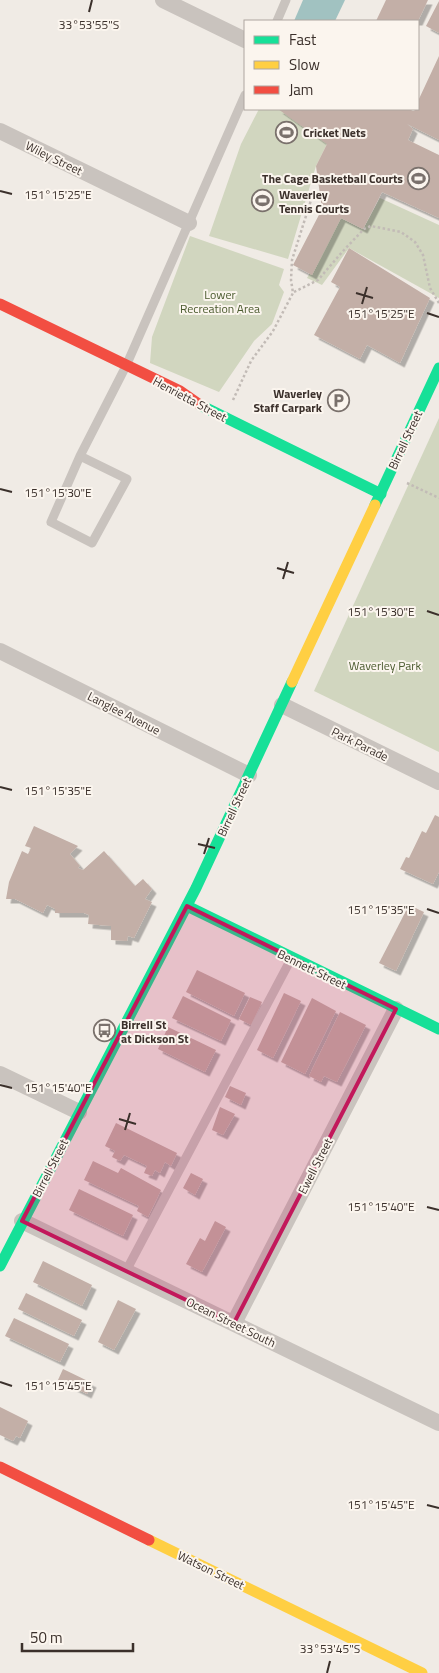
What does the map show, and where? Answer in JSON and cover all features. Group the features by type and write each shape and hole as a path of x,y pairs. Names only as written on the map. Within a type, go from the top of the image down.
{"main road":[{"name":"Henrietta Street","path":"0,304 180,391 196,403 380,494"},
{"name":"Birrell Street","path":"0,1266 187,906 439,368"},
{"name":"Bennett Street","path":"187,906 291,959 439,1029"},
{"name":"Watson Street","path":"0,1467 422,1673"}],"street":[{"path":"162,0 244,40"},
{"name":"Wiley Street","path":"0,132 189,223"},
{"name":"Langlee Avenue","path":"0,650 249,775"},
{"name":"Park Parade","path":"282,705 439,782"},
{"name":"Ewell Street","path":"234,1323 396,1009"},
{"path":"0,1074 79,1112"},
{"name":"Ocean Street South","path":"22,1221 439,1423"}],"lane":[{"path":"277,20 286,0"},
{"path":"80,456 127,479 92,543 51,522 80,456 126,366 244,98"},
{"path":"126,1271 291,959"}],"path":[{"path":"293,293 291,280 292,260 312,197"},
{"path":"226,418 244,374 273,332 293,293 318,280 364,229 371,226 402,232 415,242 423,255 430,288 439,303"},
{"path":"403,482 439,498"}],"highlighted area":[{"path":"187,906 396,1009 234,1323 22,1221"}],"green space":[{"name":"Waverley Tennis Courts","path":"258,110 291,110 329,121 327,144 316,166 288,259 209,236 241,144"},
{"path":"380,198 439,225 439,298 349,248 322,285 307,278 341,218 363,229"},
{"name":"Lower Recreation Area","path":"190,236 284,269 279,285 284,292 272,324 254,341 219,392 150,363 152,337"},
{"name":"Waverley Park","path":"439,418 439,752 314,691"}],"water":[{"path":"303,0 345,0 335,20 294,20"}],"building":[{"path":"386,0 428,0 418,20 376,20"},
{"path":"439,1 439,33 426,26"},
{"path":"439,56 439,140 407,124 413,129 408,140 439,155 439,218 382,192 363,229 341,218 312,275 293,265 322,209 316,166 327,144 279,110 413,111 419,110 419,99"},
{"path":"349,248 430,298 400,363 367,345 360,359 314,335 340,287 331,282"},
{"path":"435,815 439,817 439,872 433,884 400,869 406,857 409,858 422,831 426,833"},
{"path":"34,826 78,846 70,854 80,866 78,868 83,870 104,851 135,886 143,879 152,889 145,899 152,902 134,938 128,936 127,941 111,940 111,926 88,924 89,915 84,913 55,913 55,909 47,905 43,913 15,899 6,899 9,882 22,851 28,854 31,848 25,846"},
{"path":"409,905 424,912 396,971 379,963"},
{"path":"197,970 245,993 234,1016 186,992"},
{"path":"284,993 301,1001 273,1058 257,1050"},
{"path":"183,996 231,1020 221,1041 172,1018"},
{"path":"250,997 262,1002 251,1025 239,1019"},
{"path":"312,998 336,1011 305,1074 281,1062"},
{"path":"340,1012 366,1025 337,1082 324,1076 321,1082 309,1076"},
{"path":"168,1027 216,1050 205,1072 158,1049"},
{"path":"230,1086 246,1093 241,1105 225,1097"},
{"path":"220,1107 235,1114 223,1135 212,1130"},
{"path":"116,1123 177,1153 171,1166 165,1162 160,1173 155,1170 152,1176 144,1173 147,1166 124,1155 120,1161 112,1157 115,1151 105,1146"},
{"path":"93,1161 118,1173 121,1168 161,1190 148,1217 137,1211 139,1206 84,1180"},
{"path":"191,1173 203,1179 195,1195 183,1188"},
{"path":"79,1189 133,1215 123,1236 69,1210"},
{"path":"215,1221 226,1227 202,1272 186,1264 200,1238 205,1241"},
{"path":"43,1261 92,1285 82,1306 33,1282"},
{"path":"26,1293 82,1320 74,1336 18,1309"},
{"path":"118,1300 136,1309 114,1350 98,1342"},
{"path":"14,1318 69,1344 60,1362 5,1336"},
{"path":"63,1369 92,1383 87,1394 58,1380"},
{"path":"0,1407 28,1421 20,1438 16,1436 13,1441 0,1435"}],"traffic: fast":[{"path":"375,505 439,368"},
{"path":"200,405 381,494"},
{"path":"0,1266 196,888 292,682"},
{"path":"187,906 439,1029"}],"traffic: slow":[{"path":"292,682 375,505"},
{"path":"149,1540 422,1673"}],"traffic: jam":[{"path":"0,304 180,391 200,405"},
{"path":"0,1467 149,1540"}],"place":[{"name":"Cricket Nets","path":"287,132"},
{"name":"The Cage Basketball Courts","path":"419,178"},
{"name":"Waverley Tennis Courts","path":"263,201"},
{"name":"Waverley Staff Carpark","path":"338,400"},
{"name":"Birrell St at Dickson St","path":"105,1031"}]}
